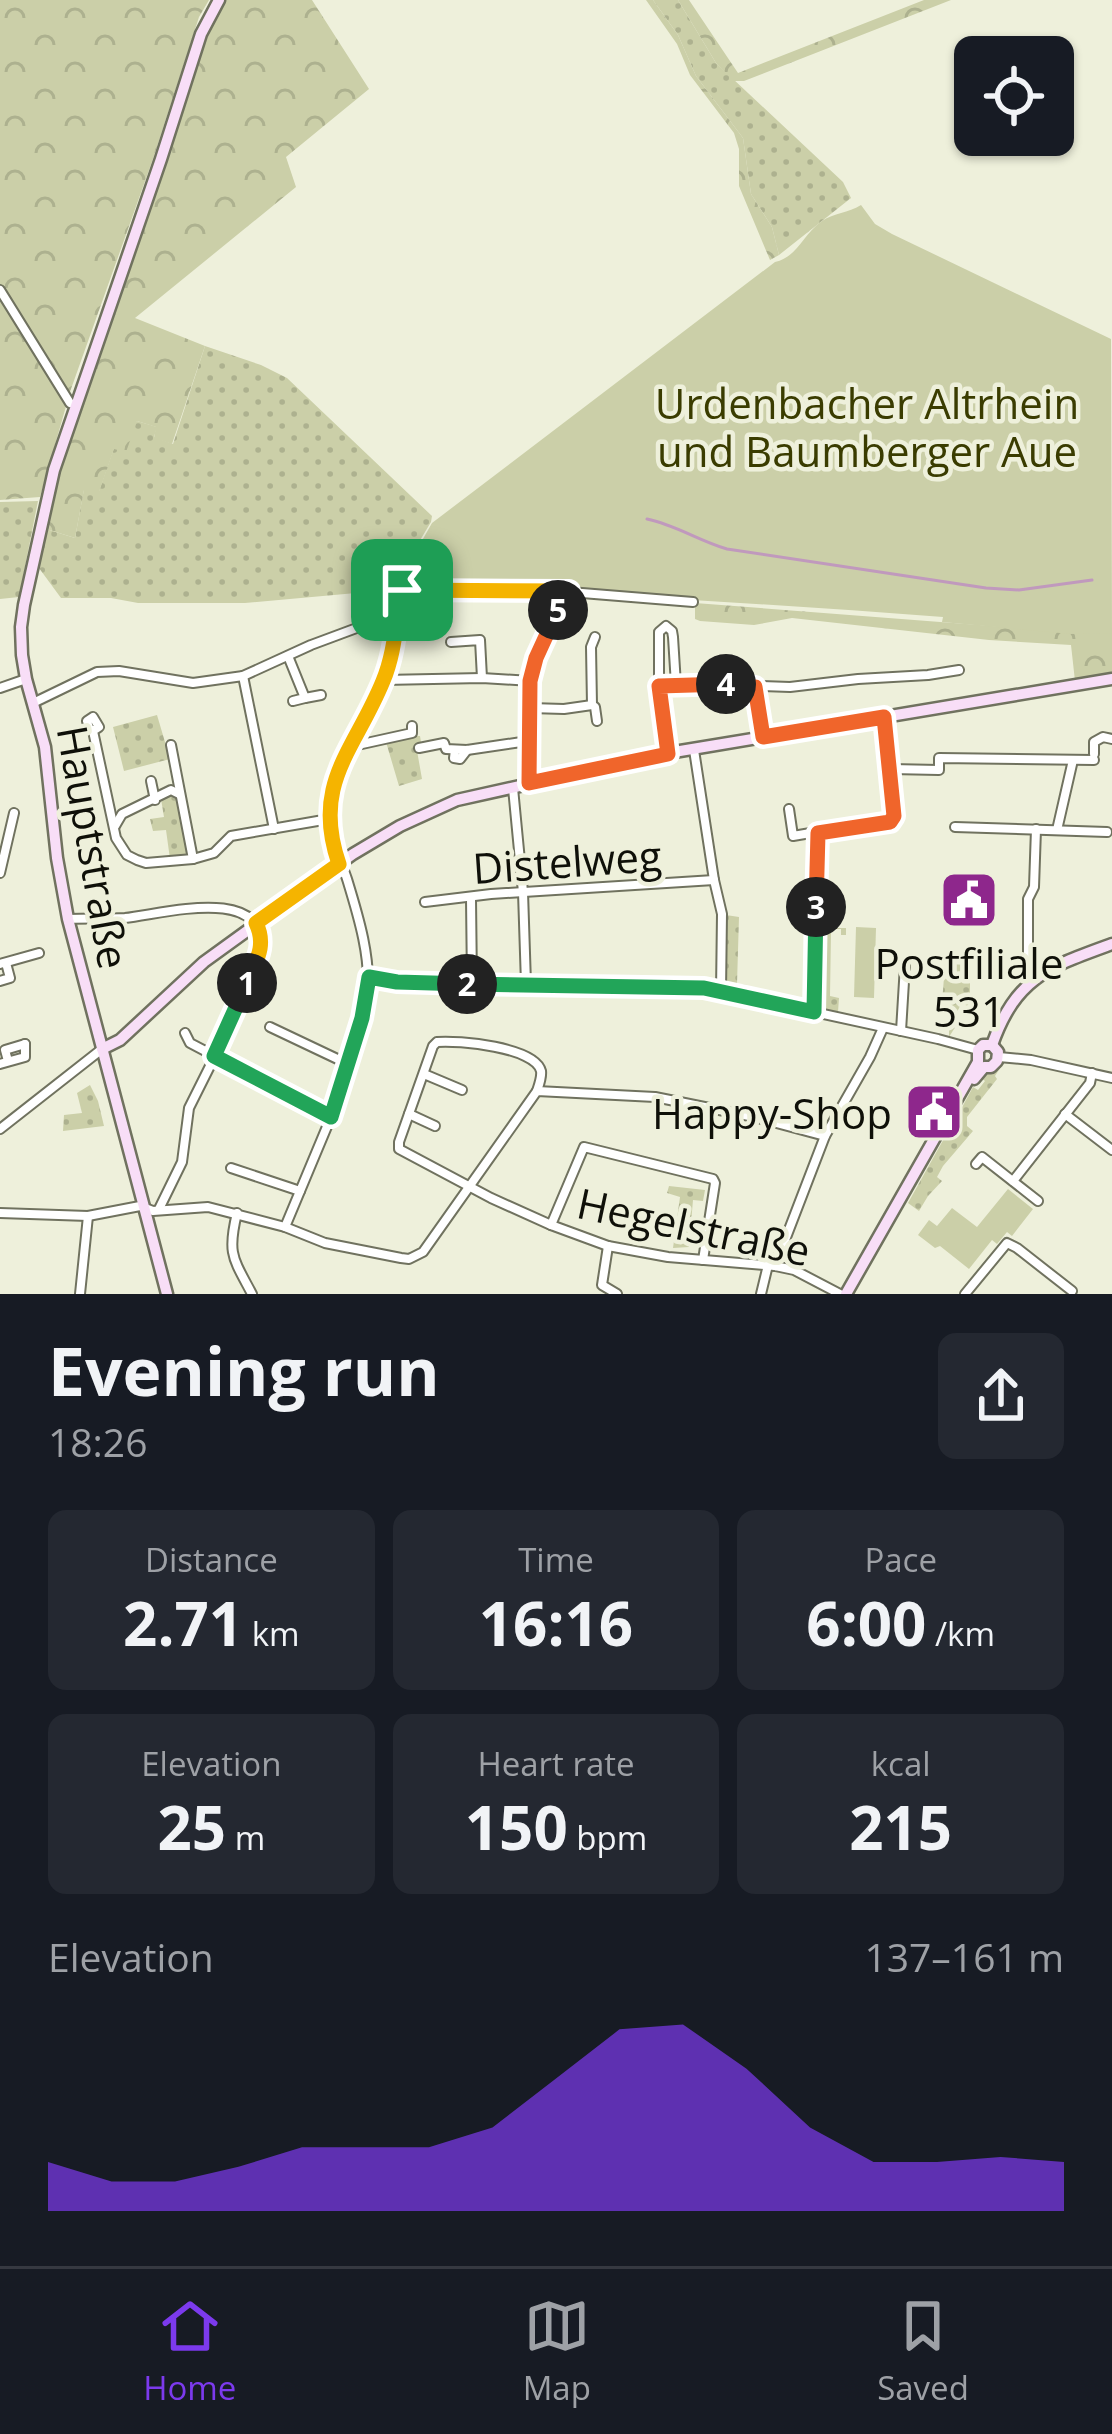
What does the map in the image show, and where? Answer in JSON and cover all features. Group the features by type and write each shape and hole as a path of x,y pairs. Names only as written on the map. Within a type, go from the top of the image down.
{"street":[{"name":"Hauptstraße","path":"167,1294 152,1209 68,919 56,858 45,747 26,679 21,638 50,485 72,407 201,34 219,0"},
{"path":"0,290 72,407"},
{"path":"285,1227 331,1117 362,1018 369,977 347,880 339,864 329,797 384,680 402,590 569,591 693,602"},
{"path":"529,783 530,681 542,643 569,591"},
{"path":"32,703 97,673 119,671 193,683 243,676 397,613"},
{"path":"380,620 394,631"},
{"path":"668,754 659,686 659,632 666,626 672,631 676,685"},
{"path":"595,637 592,704 597,721"},
{"path":"451,642 480,640 482,678"},
{"path":"288,656 305,698"},
{"path":"659,686 790,687 959,670"},
{"path":"243,676 274,829"},
{"path":"0,688 26,679"},
{"path":"0,1129 102,1048 120,1040 204,962 256,923 377,839 432,809 469,796 668,754 1112,679"},
{"path":"384,680 530,681"},
{"path":"755,687 763,737"},
{"path":"293,701 321,694"},
{"path":"530,708 592,704"},
{"path":"789,809 793,836 890,822 894,812 884,717"},
{"path":"352,747 412,733 412,726"},
{"path":"93,731 114,827 121,847 136,860 193,859 214,853 228,837 330,819"},
{"path":"891,769 939,770 940,758 1073,760 1094,757 1094,742 1103,737 1112,740"},
{"path":"419,748 444,743 446,749 467,750 528,741"},
{"path":"171,745 175,792 193,859"},
{"path":"694,750 722,914 721,991"},
{"path":"1057,830 1073,760"},
{"path":"151,781 155,800"},
{"path":"512,786 524,892 526,984"},
{"path":"111,812 122,814 175,792"},
{"path":"0,873 14,813"},
{"path":"114,827 122,814"},
{"path":"955,827 1106,832"},
{"path":"1036,829 1028,956 1038,975"},
{"path":"814,1012 818,833"},
{"name":"Distelweg","path":"425,902 714,880"},
{"path":"471,898 472,984"},
{"path":"68,919 208,908 243,912 256,923 262,937 262,949 189,1108 182,1162 152,1209"},
{"path":"992,1045 1010,1005 1038,975 1112,944"},
{"path":"0,981 10,978 3,963 39,953"},
{"path":"902,1031 905,965"},
{"path":"369,977 397,982 721,991 902,1031 980,1059 993,1066 999,1057 992,1045 982,1045 980,1059 843,1294"},
{"path":"270,1027 348,1064"},
{"path":"761,1294 825,1136 883,1028"},
{"path":"184,1033 190,1043 331,1117"},
{"path":"0,1214 88,1216 140,1206 208,1207 325,1243 409,1259 423,1252 538,1091 541,1072 535,1061 468,1043 437,1042 409,1114 435,1126"},
{"path":"999,1057 1112,1078"},
{"path":"1012,1181 1090,1083 1092,1073"},
{"path":"424,1074 462,1090"},
{"path":"538,1091 655,1097 825,1136"},
{"name":"Hegelstraße","path":"409,1114 399,1148 550,1225 608,1246 651,1255 794,1270 843,1294"},
{"path":"1065,1114 1112,1150"},
{"path":"550,1225 584,1147 713,1179 704,1260"},
{"path":"976,1164 982,1157 1038,1202"},
{"path":"231,1168 301,1191"},
{"path":"237,1213 231,1254 252,1294"},
{"path":"80,1294 88,1216"},
{"path":"964,1294 1007,1243 1072,1291"},
{"path":"608,1246 602,1285 617,1294"}],"green space":[{"path":"0,0 209,0 199,17 71,389 40,497 0,500"},
{"path":"225,0 312,0 369,89 286,157 296,187 135,318 205,346 172,444 154,438 156,427 137,421 126,452 114,449 99,492 84,490 75,538 43,528 65,446 208,25"},
{"path":"646,0 653,0 678,35 696,76 743,138 751,194 772,227 779,255 770,260 739,186 734,133 690,75 677,44"},
{"path":"653,0 678,0 716,63 843,182 851,198 779,255 772,227 751,194 743,138 696,76 678,35"},
{"path":"678,0 689,0 738,73 924,0 951,0 734,81 716,63"},
{"name":"Urdenbacher Altrhein und Baumberger Aue","path":"861,205 875,224 892,234 1111,339 1112,633 1071,634 942,622 943,617 808,607 402,587 407,567 432,523 789,255 815,226"},
{"path":"205,346 287,378 432,516 410,557 399,594 378,591 245,603 61,598 36,564 43,528 75,538 84,489 99,491 114,448 137,421 157,427 154,437 173,444"},
{"path":"38,501 19,597 0,599 0,502"},
{"path":"695,603 1112,632 1112,674 1075,681 1071,645 792,618 754,625 700,621 695,619"},
{"path":"157,715 170,759 124,771 113,727"},
{"path":"420,736 416,745 422,779 399,786 386,742"},
{"path":"172,793 177,796 189,852 187,857 170,859 166,830 153,831 150,819 164,817 161,799"},
{"path":"726,915 739,917 737,984 747,985 747,992 726,984"},
{"path":"856,927 876,928 874,998 854,997"},
{"path":"819,928 846,928 846,935 841,935 841,929 831,932 830,996 839,998 838,1012 819,1003"},
{"path":"945,964 970,965 970,1002 962,1003 954,1017 959,1021 949,1037 949,1004 942,1003"},
{"path":"1002,1065 997,1079 967,1117 973,1131 943,1166 937,1177 942,1181 919,1211 908,1203 956,1117 962,1121 960,1111 973,1087 978,1090 985,1081 980,1077"},
{"path":"90,1085 104,1126 63,1131 64,1115 82,1113 77,1093"},
{"path":"669,1186 705,1190 703,1201 693,1200 689,1247 673,1248 680,1197 667,1193"},
{"path":"1008,1189 1033,1209 1012,1236 1007,1232 997,1244 992,1240 969,1269 918,1235 929,1220 937,1226 952,1208 977,1227"}],"waterway":[{"path":"647,519 727,549 986,588 1019,590 1092,580"}],"place":[{"name":"Postfiliale 531","path":"969,900"},
{"name":"Happy-Shop","path":"934,1112"}],"route":[{"path":"402,590 569,591 542,643 530,681 529,783 668,754 659,686 755,687 763,737 884,717 892,819 818,833 814,1012 704,988 397,982 369,977 362,1018 331,1117 214,1056 262,949 256,923 339,864 329,797 384,680 402,590"}]}
